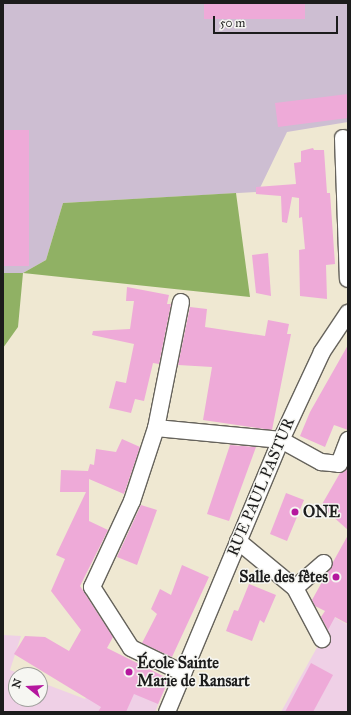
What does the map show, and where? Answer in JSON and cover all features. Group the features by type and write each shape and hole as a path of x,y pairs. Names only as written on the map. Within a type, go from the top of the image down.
{"street":[{"path":"343,138 348,279"},
{"path":"181,302 156,428 132,501 92,587 131,648 182,673"},
{"name":"RUE PAUL PASTUR","path":"168,712 182,673 280,440 322,352 348,313"},
{"path":"156,428 280,440 321,462 339,464 348,440"},
{"path":"238,542 295,588 322,639"},
{"path":"295,588 324,563"}],"shaded area":[{"path":"3,3 348,3 348,122 287,132 258,192 63,203 46,260 23,273 3,273"},
{"path":"334,617 348,625 348,712 281,712"},
{"name":"École Sainte Marie de Ransart","path":"3,635 21,636 11,667 8,667 8,707 48,707 48,685 85,699 109,661 123,657 169,679 155,712 3,712"}],"green space":[{"path":"236,193 250,297 23,273 46,260 63,203"},
{"path":"3,273 23,273 18,327 3,348"}],"building":[{"path":"204,3 305,3 305,19 204,19"},
{"path":"348,94 348,118 278,127 275,103"},
{"path":"3,130 29,130 29,266 3,266"},
{"path":"313,148 314,150 324,150 327,193 330,193 335,264 326,265 327,299 300,296 299,250 305,249 302,217 299,218 299,198 292,197 287,223 282,222 281,196 256,194 256,187 296,184 294,163 301,162 301,151"},
{"path":"268,253 271,296 256,293 252,255"},
{"path":"127,287 169,295 167,304 171,304 159,364 153,363 144,401 135,399 131,413 109,408 116,381 126,383 134,344 92,335 93,331 130,329 134,301 126,301"},
{"path":"190,307 207,309 205,327 265,336 268,320 289,324 287,334 291,334 272,430 203,420 212,367 178,365"},
{"path":"348,345 348,430 334,425 325,447 300,436 310,412"},
{"path":"122,439 140,447 124,494 89,479 89,521 108,530 80,586 113,637 107,648 169,679 158,704 134,694 126,712 98,712 101,707 48,675 48,667 35,667 14,654 25,636 45,637 69,651 81,630 51,591 65,559 56,555 86,492 60,492 61,470 88,471 90,464 94,465 96,449 116,452"},
{"path":"230,445 256,447 229,521 207,514"},
{"path":"348,467 348,530 321,506 340,473"},
{"name":"ONE","path":"286,493 304,500 287,541 270,534"},
{"path":"141,505 157,510 137,565 117,557"},
{"name":"Salle des fêtes","path":"348,535 348,624 335,617 328,630 321,617 325,611 315,606 312,600"},
{"path":"182,565 209,577 172,657 142,643 157,614 151,609 160,589 171,595"},
{"path":"249,584 276,595 264,623 260,620 252,641 226,631 234,610 238,611"},
{"path":"311,663 333,675 313,712 285,712"}],"place":[{"name":"ONE","path":"295,512"},
{"name":"Salle des fêtes","path":"336,577"},
{"name":"École Sainte Marie de Ransart","path":"129,672"}]}
